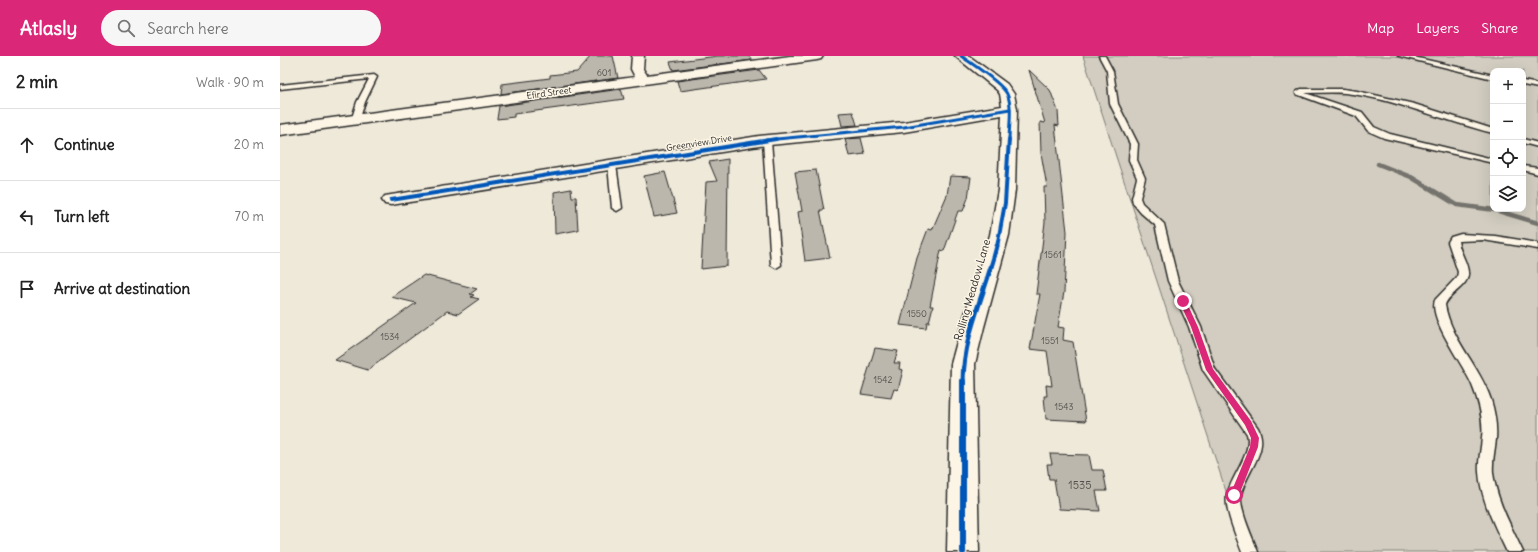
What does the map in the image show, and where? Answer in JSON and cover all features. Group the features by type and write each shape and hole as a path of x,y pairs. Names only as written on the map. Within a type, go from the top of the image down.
{"street":[{"path":"638,56 638,69 642,80"},
{"name":"Efird Street","path":"280,130 355,121 817,56"},
{"name":"Rolling Meadow Lane","path":"961,56 1002,87 1007,94 1010,109 1003,217 990,271 966,344 963,364 963,552"},
{"name":"Greenview Drive","path":"391,200 767,141 904,127 1010,109"}],"lane":[{"path":"1102,56 1110,71 1114,104 1134,144 1133,160 1141,178 1136,198 1138,203 1144,211 1159,224 1173,281 1195,327 1209,370 1248,424 1255,438 1254,447 1234,495 1234,505 1250,552"},
{"path":"1401,56 1490,76"},
{"path":"280,87 374,77 361,102 355,121"},
{"path":"1526,84 1538,86"},
{"path":"1490,130 1411,106 1358,93 1328,91 1301,91 1298,93 1359,114 1371,129 1387,136 1490,160"},
{"path":"767,141 776,265"},
{"path":"1526,142 1538,145"},
{"path":"612,165 617,208"},
{"path":"1526,169 1538,171"},
{"path":"1515,552 1493,505 1489,488 1486,471 1486,458 1489,437 1489,421 1483,399 1476,379 1443,320 1439,305 1442,298 1457,285 1463,276 1453,242 1454,239 1465,236 1478,237 1538,246"}],"shaded area":[{"path":"1083,56 1538,56 1538,552 1246,552"}],"building":[{"path":"591,56 613,56 618,78 501,94 502,84 550,78 550,75 577,72"},
{"path":"718,56 749,56 752,60 673,70 670,62"},
{"path":"759,70 766,79 680,91 677,81"},
{"path":"1029,70 1050,90 1058,111 1059,126 1055,125 1067,232 1064,292 1058,327 1064,328 1063,340 1073,342 1086,421 1046,419 1044,396 1047,396 1046,385 1052,386 1047,351 1030,349 1040,294 1036,294 1045,222 1044,187 1047,187 1041,153 1040,122 1045,123"},
{"path":"621,89 624,99 514,114 514,117 497,119 499,106"},
{"path":"853,112 857,125 842,126 839,113"},
{"path":"861,138 865,154 849,156 845,139"},
{"path":"728,159 727,266 701,269 706,182 717,181 709,162"},
{"path":"816,170 824,210 820,210 830,258 805,261 798,212 802,211 795,172"},
{"path":"665,172 677,213 654,217 644,176"},
{"path":"950,176 971,177 968,198 963,211 958,211 944,251 941,250 930,306 933,306 929,322 927,322 926,328 900,325 917,258 928,229 932,230 947,195"},
{"path":"571,189 572,197 576,197 578,230 555,234 554,192"},
{"path":"424,275 477,289 470,294 474,295 471,297 479,299 458,314 447,311 368,370 335,360 416,303 391,297"},
{"path":"875,348 898,351 894,363 900,363 899,369 903,370 898,390 894,389 891,398 861,394"},
{"path":"1050,454 1089,455 1092,470 1103,470 1107,491 1096,491 1100,511 1059,509 1054,479 1049,479 1047,464 1052,464"}],"waterway":[{"path":"1378,164 1411,177 1457,205 1495,210 1538,223"}],"cycle path":[{"path":"961,56 1002,87 1007,94 1010,109 1006,190 1000,235 990,272 972,327 963,364 963,552"},
{"path":"391,200 759,141 904,127 1010,109"}],"route":[{"path":"1183,301 1195,327 1209,370 1236,406 1253,432 1255,438 1254,447 1234,495"}]}
